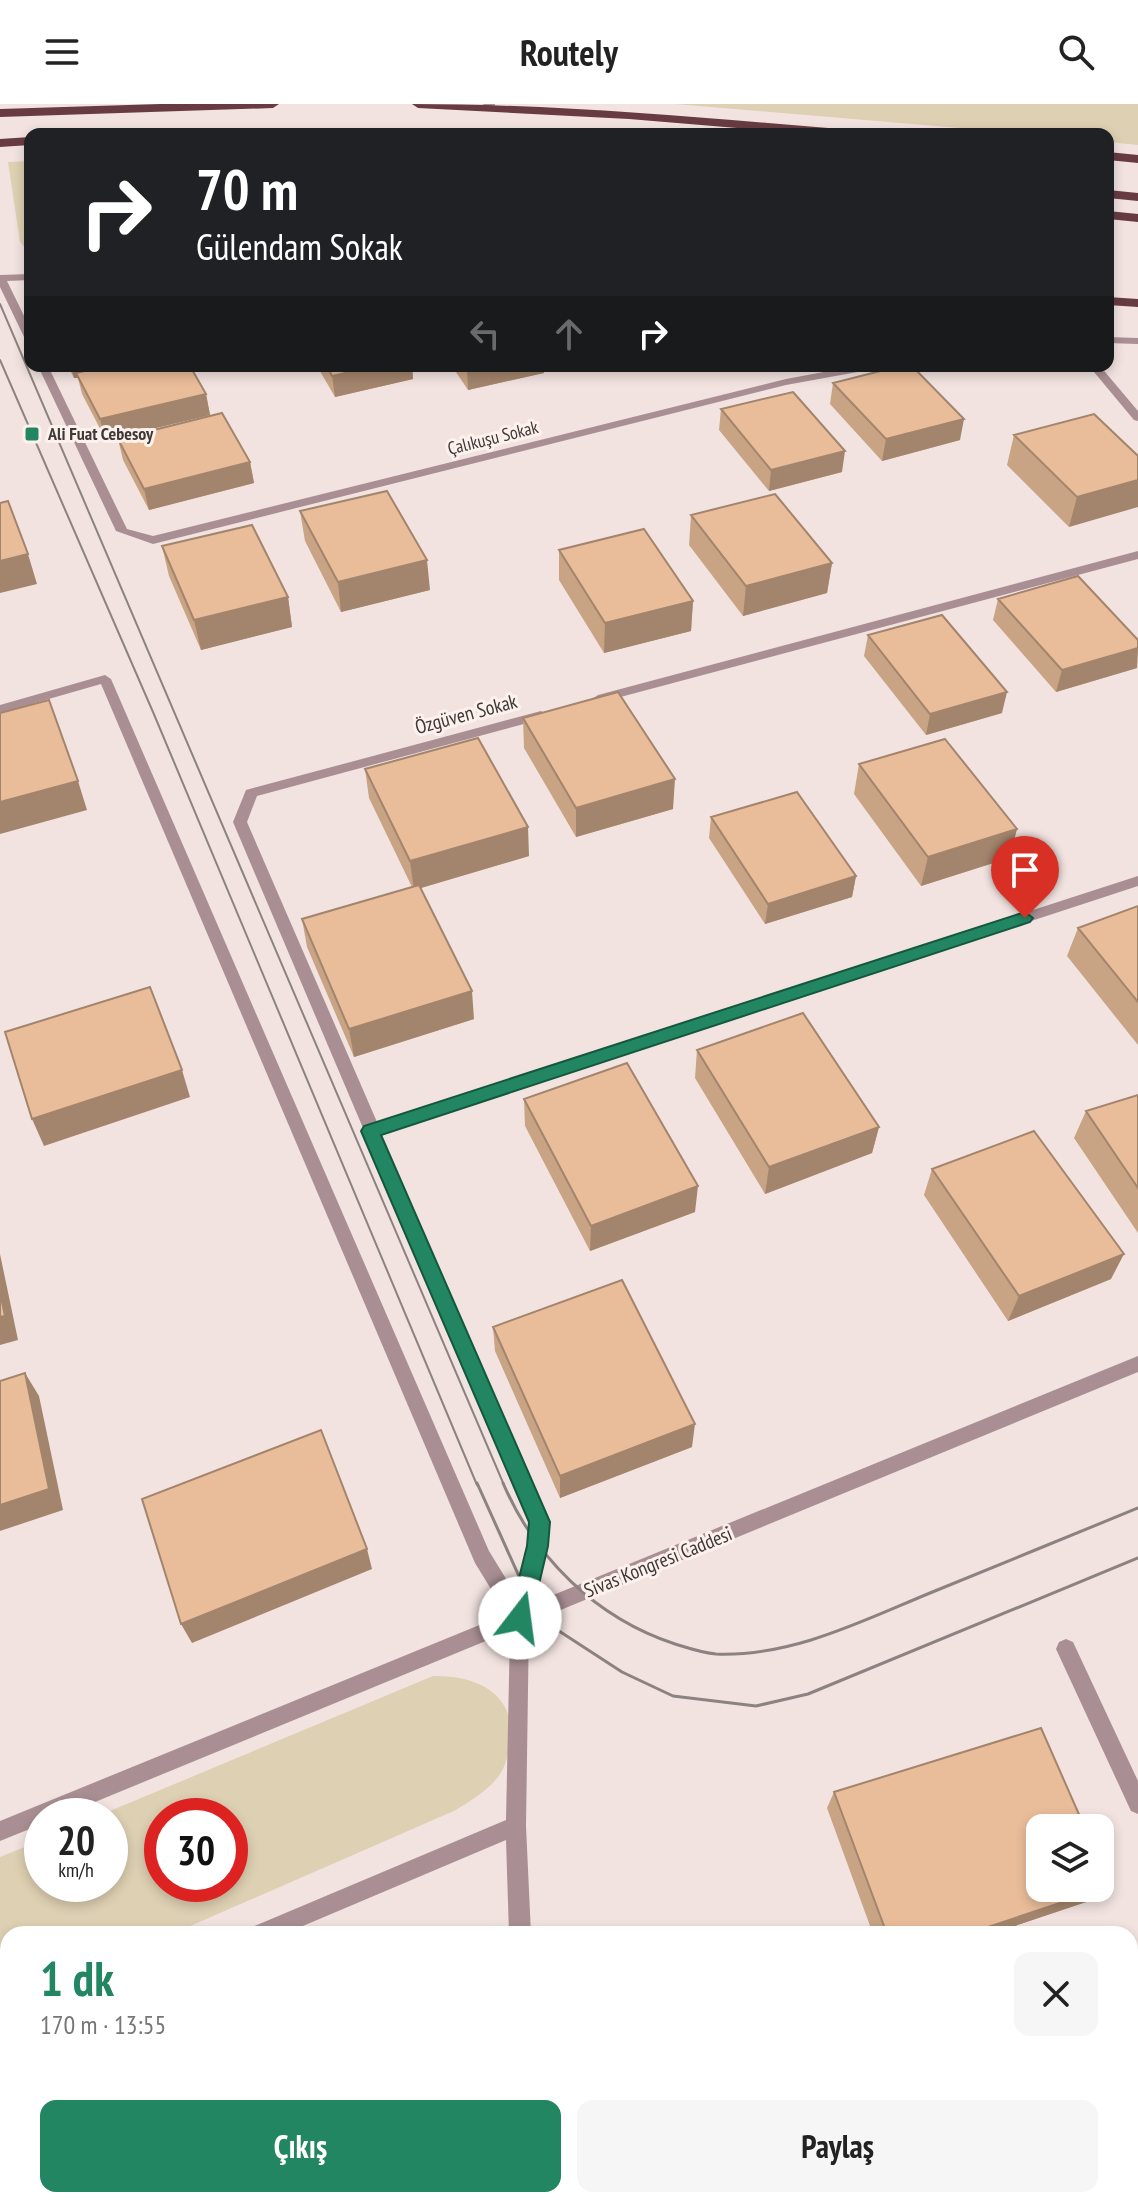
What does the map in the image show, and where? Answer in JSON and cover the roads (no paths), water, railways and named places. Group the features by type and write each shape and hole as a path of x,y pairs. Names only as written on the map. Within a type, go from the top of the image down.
{"highway":[{"path":"0,113 273,104"},
{"path":"418,104 489,105 777,128"},
{"path":"0,143 24,141"},
{"path":"1114,157 1138,159"},
{"path":"1114,195 1138,197"},
{"path":"1114,216 1138,218"},
{"path":"1114,301 1138,303"}],"street":[{"path":"121,108 143,104"},
{"path":"24,277 0,278 24,327"},
{"path":"1114,340 1138,341"},
{"name":"Çalıkuşu Sokak","path":"46,372 122,531 153,540 786,382 841,372"},
{"path":"1099,372 1138,418"},
{"path":"582,703 1138,555"},
{"path":"0,709 105,679 482,1557 520,1618"},
{"name":"Özgüven Sokak","path":"370,1131 240,822 251,793 552,712"},
{"path":"520,1926 516,1826 520,1618 538,1546 540,1522 370,1131 1138,881"},
{"name":"Sivas Kongresi Caddesi","path":"0,1831 1138,1364"},
{"path":"1066,1649 1138,1804"},
{"path":"278,1926 516,1826"}],"tram line":[{"path":"0,304 24,360"},
{"path":"0,360 153,712 477,1485"},
{"path":"29,372 504,1485"},
{"path":"477,1483 527,1594 559,1631 622,1672 673,1696 756,1706 808,1694 1138,1558"},
{"path":"503,1483 532,1536 571,1582 594,1601 646,1633 716,1654 772,1650 826,1635 1138,1508"}],"place":[{"name":"Ali Fuat Cebesoy","path":"32,434"}]}
